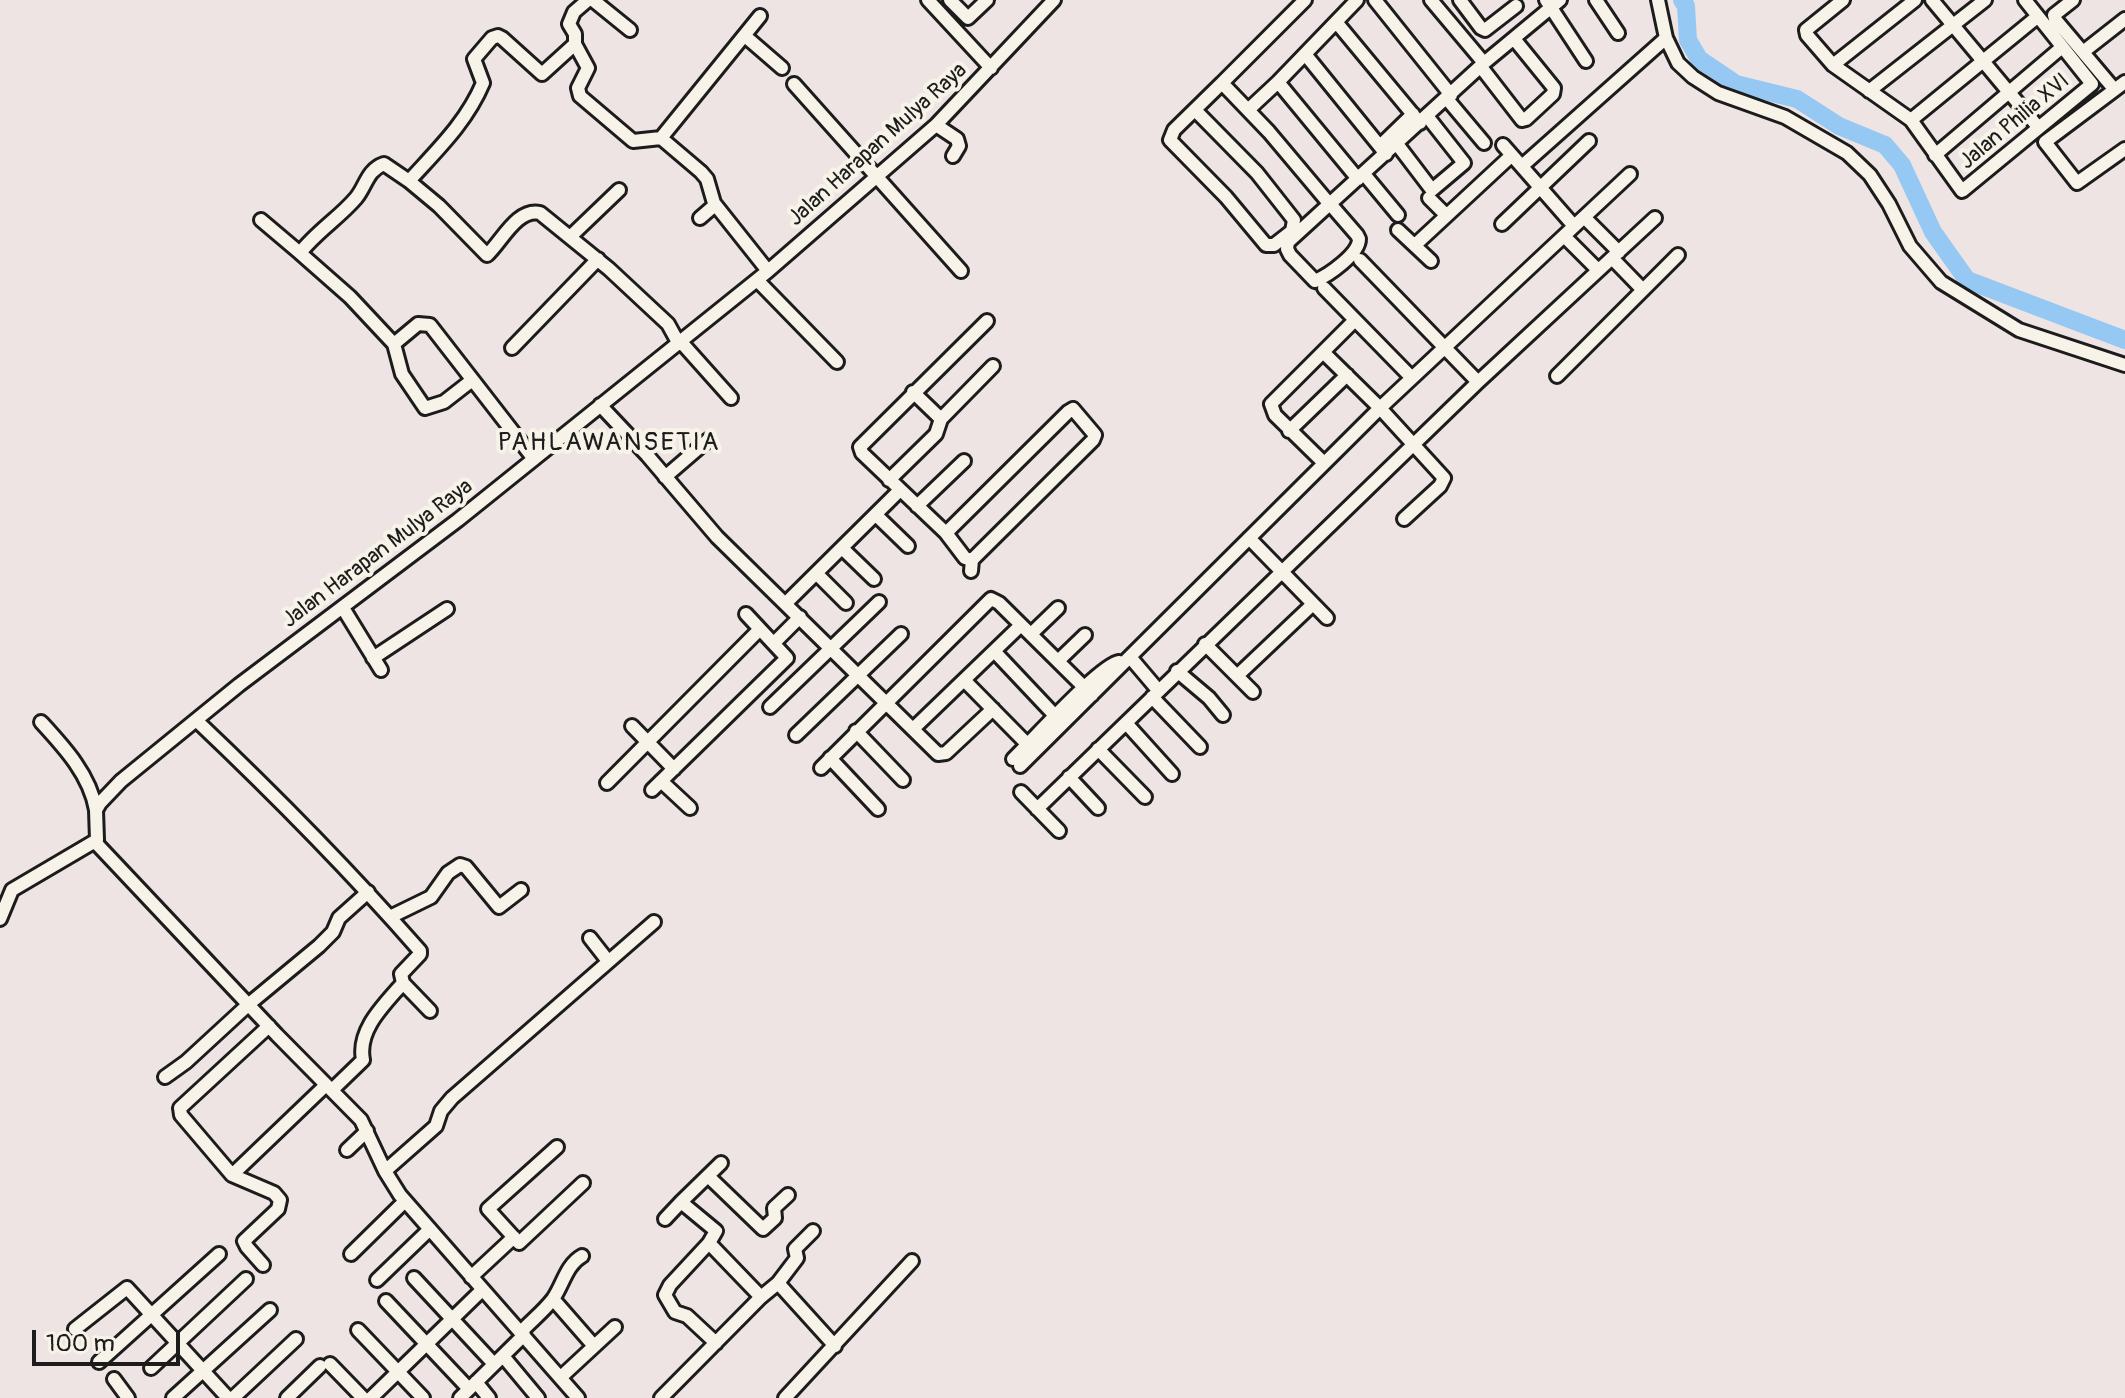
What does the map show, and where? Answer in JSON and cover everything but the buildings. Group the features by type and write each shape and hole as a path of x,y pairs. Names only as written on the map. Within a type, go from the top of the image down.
{"street":[{"path":"630,30 590,0 580,5 569,22 575,34 575,44 588,68 578,88 580,96 633,141 661,138 760,16"},
{"path":"928,0 991,68"},
{"path":"950,0 968,18 987,0"},
{"name":"Jalan Harapan Mulya Raya","path":"96,810 121,781 239,685 534,459 768,271 936,125 1054,0"},
{"path":"1195,110 1257,173 1294,220 1292,231 1274,245 1266,245 1226,197 1170,140 1174,130 1305,0"},
{"path":"1248,110 1357,0"},
{"path":"1375,0 1484,143"},
{"path":"1431,0 1522,120 1553,94 1554,88 1515,40"},
{"path":"1460,0 1485,30 1517,6"},
{"path":"1596,0 1618,33"},
{"path":"1658,0 1666,38 1678,63 1718,93 1785,117 1847,153 1870,175 1910,246 1941,282 2019,330 2125,365"},
{"path":"1843,0 1806,30 1807,35 1833,65 1911,120 1935,155 2061,48 2025,0"},
{"path":"1833,65 1915,0"},
{"path":"1932,0 2038,127"},
{"path":"1869,91 1985,0"},
{"path":"2073,0 2054,15 2083,52 2120,86 2045,142 2077,183 2123,155"},
{"path":"1222,83 1328,202 1360,242 1326,276 1315,281 1290,255 1286,246 1328,202 1383,149 1515,40 1552,2 1586,61"},
{"path":"1911,120 2037,17"},
{"path":"2083,52 2125,19"},
{"path":"1337,23 1464,163 1432,190 1397,144"},
{"path":"745,36 782,68"},
{"path":"409,181 450,139 468,111 483,83 474,59 492,38 502,38 542,74 575,44"},
{"path":"1522,166 1666,38"},
{"name":"Jalan Philia XVI","path":"1935,155 1962,191 2092,84 2061,48"},
{"path":"1305,54 1383,149"},
{"path":"1278,82 1358,175 1398,215"},
{"path":"794,84 961,271"},
{"path":"1383,149 1397,144 1420,118"},
{"path":"936,125 957,139 959,146 953,156"},
{"path":"661,138 707,179 715,205 768,271"},
{"path":"1502,224 1589,141"},
{"path":"1415,245 1508,150 1574,226"},
{"path":"300,253 359,195 364,181 384,164 409,181 487,255 521,217 533,212 540,213 598,259 668,324 680,343 731,398"},
{"path":"1017,762 1088,691 1126,661 1380,408 1630,174"},
{"path":"571,236 619,190"},
{"path":"1429,198 1446,215"},
{"path":"700,218 715,205"},
{"path":"1584,217 1643,290"},
{"path":"1037,809 1478,382 1655,218"},
{"path":"261,220 350,297 394,344 402,374 425,408 444,402 471,381"},
{"path":"1398,230 1431,261"},
{"path":"1564,236 1598,270"},
{"path":"1557,376 1678,255"},
{"path":"512,348 598,259"},
{"path":"1360,260 1478,382"},
{"path":"757,280 837,362"},
{"path":"1324,288 1412,378"},
{"path":"1324,463 1289,431 1272,412 1271,404 1355,320"},
{"path":"946,533 1068,412 1073,409 1078,412 1095,435 972,566 946,533 862,453 860,447 987,321"},
{"path":"394,344 418,324 426,323 534,459"},
{"path":"1323,352 1444,478 1440,486 1404,519"},
{"path":"889,480 936,434 941,419 993,366"},
{"path":"1289,431 1347,375"},
{"path":"913,392 941,419"},
{"path":"600,405 717,537 938,754 942,755 993,709"},
{"path":"665,477 708,440"},
{"path":"917,506 964,461"},
{"path":"786,603 900,490"},
{"path":"876,515 908,546"},
{"path":"1249,538 1327,618"},
{"path":"843,549 874,579"},
{"path":"817,574 846,603"},
{"path":"878,809 826,763 991,599 999,603 1088,691"},
{"path":"770,707 879,602"},
{"path":"1238,675 1313,604"},
{"path":"343,608 381,670"},
{"path":"913,729 995,652 1058,608"},
{"path":"373,658 447,609"},
{"path":"690,808 657,786 787,658 746,614"},
{"path":"775,642 800,617"},
{"path":"607,783 760,629"},
{"path":"796,735 901,634"},
{"path":"1058,661 1085,635"},
{"path":"1205,644 1253,692"},
{"path":"995,652 1060,721"},
{"path":"1126,661 1200,747"},
{"path":"1177,671 1209,698 1223,715"},
{"path":"965,681 1032,749"},
{"path":"196,720 275,795 368,892 420,953 401,974 403,983 430,1011"},
{"path":"0,919 3,896 98,838 94,798 64,748 41,722"},
{"path":"1126,723 1172,774"},
{"path":"632,726 674,769"},
{"path":"856,731 903,780"},
{"path":"1098,749 1145,797"},
{"path":"1069,777 1098,808"},
{"path":"1021,792 1059,831"},
{"path":"95,842 361,1120 385,1171 405,1201 578,1398"},
{"path":"390,917 431,897 448,873 460,865 466,867 499,907 521,890"},
{"path":"165,1077 328,938 339,918 368,892"},
{"path":"385,1171 436,1126 445,1104 654,922"},
{"path":"590,938 608,961"},
{"path":"232,1175 363,1060 360,1049 363,1037 403,983"},
{"path":"263,1265 244,1241 278,1209 280,1200 274,1193 232,1175 181,1115 180,1108 269,1026"},
{"path":"347,1150 367,1131"},
{"path":"557,1147 488,1209 519,1243 583,1183"},
{"path":"665,1219 721,1163"},
{"path":"708,1176 763,1229 775,1218 774,1208 788,1195"},
{"path":"351,1254 405,1201"},
{"path":"681,1202 716,1231 665,1295 675,1312 687,1316 716,1343"},
{"path":"377,1280 430,1229"},
{"path":"661,1398 778,1283 797,1258 795,1249 813,1231"},
{"path":"471,1277 514,1237"},
{"path":"709,1243 761,1297"},
{"path":"99,1362 219,1254"},
{"path":"468,1390 553,1299 568,1270 582,1256"},
{"path":"785,1398 912,1261"},
{"path":"414,1278 538,1398"},
{"path":"151,1368 246,1279"},
{"path":"778,1283 835,1346"},
{"path":"75,1329 124,1288 129,1290 230,1398 296,1339"},
{"path":"371,1398 482,1290"},
{"path":"553,1299 594,1346"},
{"path":"386,1301 468,1390 489,1398"},
{"path":"173,1398 270,1310"},
{"path":"561,1377 615,1327"},
{"path":"358,1330 423,1398"},
{"path":"287,1398 325,1365 363,1398"},
{"path":"114,1379 128,1398"}],"waterway":[{"path":"1682,0 1686,6 1688,40 1699,59 1736,84 1797,99 1839,126 1885,145 1902,165 1933,232 1967,280 2125,340"}],"district":[{"name":"PAHLAWANSETIA","path":"609,443"}]}
